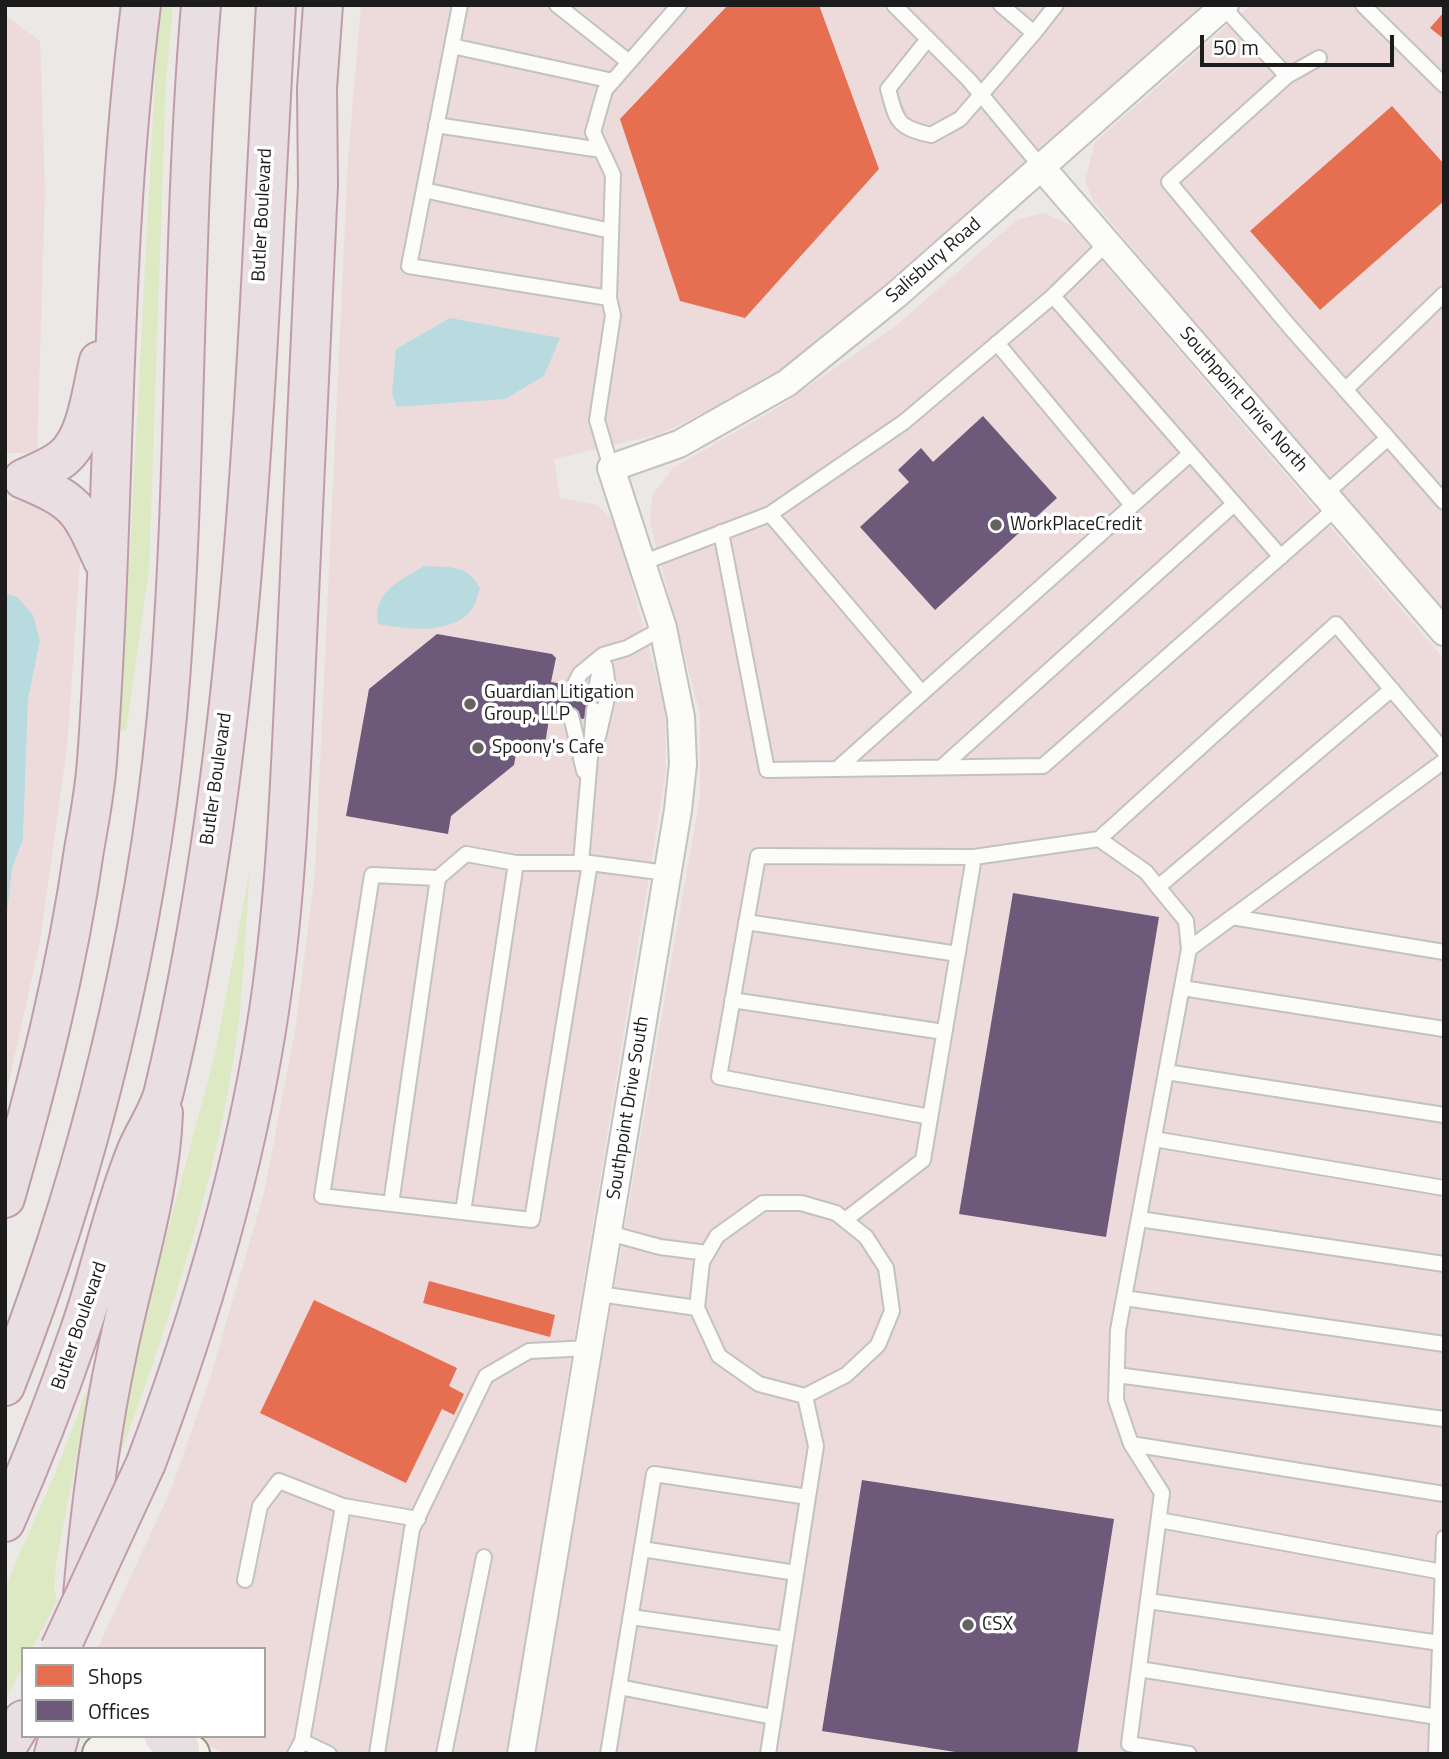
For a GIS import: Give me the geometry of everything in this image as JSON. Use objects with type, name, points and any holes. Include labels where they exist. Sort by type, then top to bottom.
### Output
[{"type":"highway","points":[[116,5],[130,91]]},
{"type":"highway","points":[[5,1198],[42,1070],[72,936],[97,763],[117,292],[130,91],[141,5]]},
{"type":"highway","points":[[5,1385],[56,1245],[94,1115],[124,986],[150,836],[166,717],[173,612],[186,230],[201,5]]},
{"type":"highway","name":"Butler Boulevard","points":[[5,1522],[79,1335],[135,1154],[163,1097],[195,943],[224,736],[251,478],[254,370],[276,5]]},
{"type":"highway","points":[[61,1647],[146,1463],[198,1319],[242,1155],[266,1031],[281,919],[290,807],[318,186],[317,88],[323,5]]},
{"type":"highway","points":[[254,370],[317,88]]},
{"type":"highway","points":[[14,478],[62,458],[75,444],[83,426],[117,292]]},
{"type":"highway","points":[[14,478],[53,491],[74,504],[83,516],[106,567]]},
{"type":"highway","points":[[78,1647],[90,1509],[116,1355],[161,1159],[163,1097]]},
{"type":"highway","points":[[5,1750],[21,1723]]},
{"type":"main road","points":[[102,1754],[128,1744],[178,1746]]},
{"type":"street","name":"Salisbury Road","points":[[611,468],[679,444],[787,383],[1042,168],[1224,6]]},
{"type":"street","name":"Southpoint Drive North","points":[[1042,168],[1444,632]]},
{"type":"street","name":"Southpoint Drive South","points":[[521,1754],[678,810],[682,752],[681,717],[663,628],[611,468]]},
{"type":"lane","points":[[460,5],[409,266],[609,298]]},
{"type":"lane","points":[[557,5],[629,62]]},
{"type":"lane","points":[[894,5],[980,93],[1042,168]]},
{"type":"lane","points":[[1001,5],[1034,33]]},
{"type":"lane","points":[[928,39],[888,89],[897,121],[908,130],[932,135],[960,119],[1056,5]]},
{"type":"lane","points":[[1224,6],[1287,76]]},
{"type":"lane","points":[[611,468],[597,419],[613,315],[609,298],[613,175],[593,132],[605,90],[672,7]]},
{"type":"lane","points":[[1371,8],[1444,85]]},
{"type":"lane","points":[[452,46],[613,81]]},
{"type":"lane","points":[[1319,58],[1287,76],[1169,182],[1345,390],[1441,495]]},
{"type":"lane","points":[[436,125],[601,150]]},
{"type":"lane","points":[[424,190],[611,231]]},
{"type":"lane","points":[[642,563],[770,513],[904,422],[1053,296],[1107,243]]},
{"type":"lane","points":[[1345,390],[1444,294]]},
{"type":"lane","points":[[1053,296],[1281,557]]},
{"type":"lane","points":[[998,343],[1132,505]]},
{"type":"lane","points":[[721,532],[767,770],[1043,766],[1281,557],[1388,438]]},
{"type":"lane","points":[[837,769],[1190,454]]},
{"type":"lane","points":[[942,767],[1234,504]]},
{"type":"lane","points":[[770,513],[922,693]]},
{"type":"lane","points":[[930,1117],[719,1077],[758,856],[974,857],[1099,839],[1336,624],[1444,751]]},
{"type":"lane","points":[[587,782],[590,700],[580,674],[603,655],[627,648],[663,628]]},
{"type":"lane","points":[[603,655],[590,700],[585,863],[532,1220],[322,1196],[372,875],[438,878],[466,855],[516,863],[585,863],[667,873]]},
{"type":"lane","points":[[1158,887],[1392,689]]},
{"type":"lane","points":[[1189,949],[1444,761]]},
{"type":"lane","points":[[1099,839],[1146,872],[1186,921],[1189,949],[1118,1329],[1116,1400],[1132,1444],[1162,1493],[1128,1749],[1189,1754]]},
{"type":"lane","points":[[845,1220],[923,1160],[974,857]]},
{"type":"lane","points":[[463,1212],[516,863]]},
{"type":"lane","points":[[391,1204],[438,878]]},
{"type":"lane","points":[[1232,917],[1444,952]]},
{"type":"lane","points":[[746,922],[958,954]]},
{"type":"lane","points":[[1182,988],[1444,1029]]},
{"type":"lane","points":[[732,1000],[944,1032]]},
{"type":"lane","points":[[1166,1072],[1444,1115]]},
{"type":"lane","points":[[1154,1139],[1444,1188]]},
{"type":"lane","points":[[763,1203],[801,1203],[836,1213],[845,1220],[866,1237],[886,1268],[892,1311],[878,1345],[846,1375],[805,1396],[759,1384],[719,1356],[697,1308],[702,1262],[717,1236],[763,1203]]},
{"type":"lane","points":[[1139,1219],[1444,1264]]},
{"type":"lane","points":[[609,1233],[660,1247],[707,1253]]},
{"type":"lane","points":[[599,1294],[697,1308]]},
{"type":"lane","points":[[1124,1298],[1444,1344]]},
{"type":"lane","points":[[377,1754],[412,1529],[486,1376],[529,1351],[590,1348]]},
{"type":"lane","points":[[1117,1375],[1444,1419]]},
{"type":"lane","points":[[768,1754],[816,1446],[805,1396]]},
{"type":"lane","points":[[1132,1444],[1444,1494]]},
{"type":"lane","points":[[608,1754],[654,1474],[808,1497]]},
{"type":"lane","points":[[245,1580],[260,1506],[279,1481],[343,1506],[418,1519]]},
{"type":"lane","points":[[329,1754],[298,1747],[343,1506]]},
{"type":"lane","points":[[1158,1520],[1443,1572]]},
{"type":"lane","points":[[1436,1754],[1444,1538]]},
{"type":"lane","points":[[642,1549],[796,1573]]},
{"type":"lane","points":[[444,1754],[484,1557]]},
{"type":"lane","points":[[1148,1601],[1440,1643]]},
{"type":"lane","points":[[631,1617],[786,1640]]},
{"type":"lane","points":[[1139,1670],[1437,1717]]},
{"type":"lane","points":[[619,1687],[774,1717]]},
{"type":"shaded area","points":[[361,5],[1207,5],[887,292],[772,379],[660,434],[554,459],[560,498],[597,505],[616,523],[665,710],[666,771],[507,1754],[225,1754],[195,1738],[266,1738],[266,1647],[98,1647],[171,1490],[210,1378],[264,1193],[295,1031],[315,873],[348,160]]},
{"type":"shaded area","points":[[1251,5],[1444,5],[1444,621],[1094,202],[1085,181],[1095,142]]},
{"type":"shaded area","points":[[5,15],[40,41],[45,191],[37,453],[5,453]]},
{"type":"shaded area","points":[[1045,213],[1072,226],[1444,659],[1444,1754],[533,1754],[700,796],[700,714],[650,523],[652,496],[673,468],[779,407],[898,324],[1017,220]]},
{"type":"shaded area","points":[[5,500],[53,502],[81,546],[67,748],[40,941],[5,1100],[5,934],[12,869],[23,839],[28,699],[40,641],[17,597],[5,593]]},
{"type":"green space","points":[[159,5],[173,5],[166,79],[149,569],[126,731],[117,730],[130,553]]},
{"type":"green space","points":[[250,869],[238,1027],[213,1162],[165,1328],[107,1491],[140,1334],[215,1055]]},
{"type":"green space","points":[[92,1377],[56,1563],[54,1588],[57,1601],[33,1647],[21,1647],[21,1670],[5,1699],[5,1587],[55,1474]]},
{"type":"water","points":[[450,318],[560,338],[544,376],[505,399],[397,407],[392,394],[396,349]]},
{"type":"water","points":[[424,566],[457,568],[469,574],[480,588],[472,609],[463,618],[441,627],[415,629],[378,624],[379,603],[384,595],[398,582]]},
{"type":"water","points":[[5,593],[17,597],[33,615],[40,641],[28,699],[23,839],[12,869],[5,934]]},
{"type":"building: Shops","points":[[728,5],[819,5],[879,169],[745,318],[680,301],[620,119]]},
{"type":"building: Shops","points":[[1444,12],[1444,39],[1430,28]]},
{"type":"building: Shops","points":[[1392,106],[1444,164],[1444,201],[1320,310],[1250,231]]},
{"type":"building: Shops","points":[[429,1281],[555,1315],[550,1337],[423,1303]]},
{"type":"building: Shops","points":[[314,1300],[457,1368],[449,1386],[464,1394],[454,1415],[442,1409],[406,1483],[260,1413]]},
{"type":"building: Offices","points":[[983,416],[1057,498],[935,610],[860,527],[909,482],[898,470],[921,448],[933,462]]},
{"type":"building: Offices","points":[[437,634],[552,654],[556,658],[551,682],[622,694],[610,704],[603,703],[583,719],[550,713],[545,744],[537,751],[517,748],[514,765],[451,816],[448,834],[346,816],[369,689]]},
{"type":"building: Offices","points":[[1013,893],[1159,917],[1106,1237],[959,1214]]},
{"type":"building: Offices","name":"CSX","points":[[862,1480],[1114,1519],[1077,1754],[968,1754],[822,1731]]},
{"type":"place","name":"WorkPlaceCredit","points":[[996,525]]},
{"type":"place","name":"Guardian Litigation Group, LLP","points":[[470,704]]},
{"type":"place","name":"Spoony's Cafe","points":[[478,748]]},
{"type":"place","name":"CSX","points":[[968,1625]]}]
